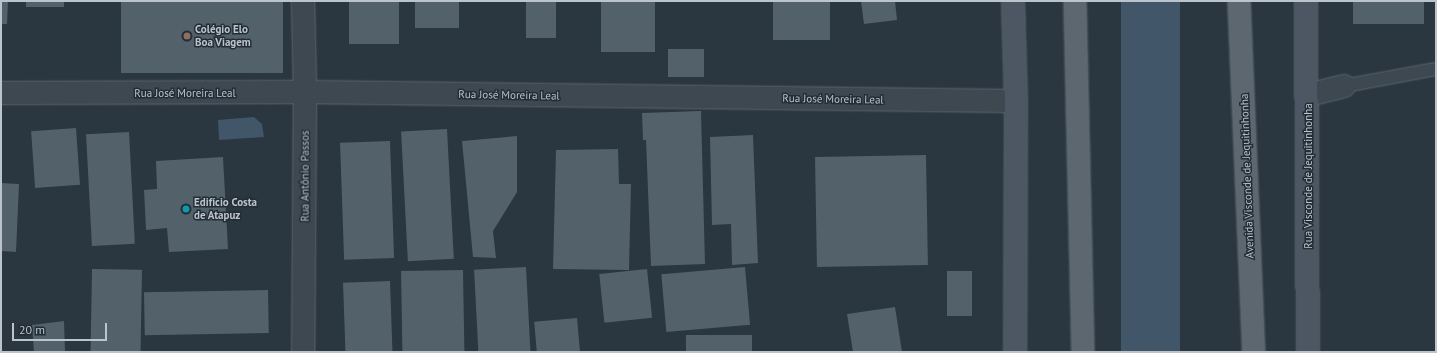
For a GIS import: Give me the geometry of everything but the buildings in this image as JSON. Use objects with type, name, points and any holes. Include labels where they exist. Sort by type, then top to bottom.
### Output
[{"type":"main road","points":[[1075,1],[1083,352]]},
{"type":"main road","name":"Avenida Visconde de Jequitinhonha","points":[[1239,1],[1254,352]]},
{"type":"street","name":"Rua Antônio Passos","points":[[303,1],[305,92],[303,352]]},
{"type":"street","points":[[1013,1],[1016,101],[1015,352]]},
{"type":"street","name":"Rua Visconde de Jequitinhonha","points":[[1306,1],[1308,95],[1308,352]]},
{"type":"street","points":[[1308,95],[1344,86]]},
{"type":"street","name":"Rua José Moreira Leal","points":[[1,93],[305,92],[1016,101]]},
{"type":"lane","points":[[1344,86],[1436,69]]},
{"type":"water","points":[[1121,1],[1180,1],[1180,352],[1121,352]]},
{"type":"water","points":[[254,117],[262,124],[264,137],[219,140],[218,120]]},
{"type":"place","name":"Colégio Elo Boa Viagem","points":[[187,36]]},
{"type":"place","name":"Edifício Costa de Atapuz","points":[[186,209]]}]
